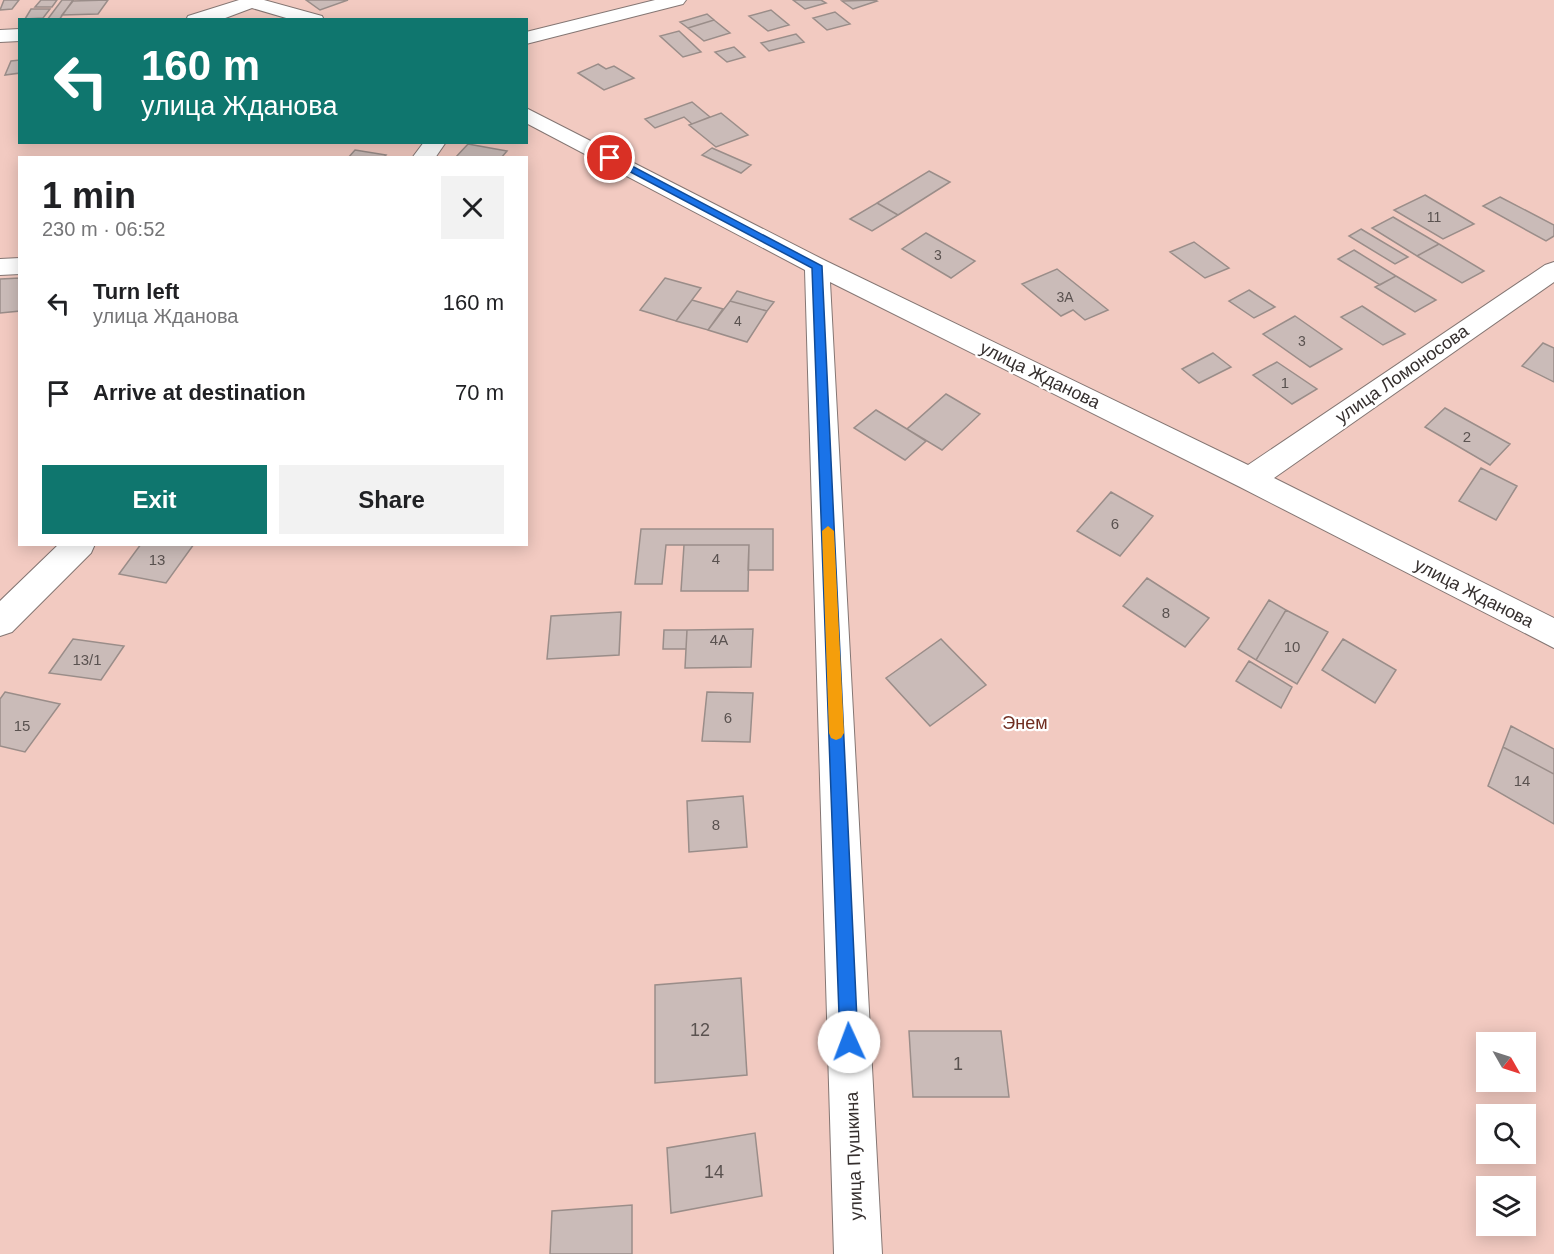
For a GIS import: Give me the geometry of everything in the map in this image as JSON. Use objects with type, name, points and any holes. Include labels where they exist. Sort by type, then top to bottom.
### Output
[{"type":"street","points":[[528,37],[677,0]]},
{"type":"street","points":[[205,18],[252,1],[308,18]]},
{"type":"street","points":[[0,36],[18,35]]},
{"type":"street","name":"улица Жданова","points":[[528,115],[817,266],[1250,478],[1554,634]]},
{"type":"street","points":[[425,156],[434,144]]},
{"type":"street","points":[[0,267],[18,266]]},
{"type":"street","name":"улица Пушкина","points":[[817,266],[858,1254]]},
{"type":"street","name":"улица Ломоносова","points":[[1250,478],[1554,270]]},
{"type":"street","points":[[0,622],[78,546]]},
{"type":"green space","name":"Энем","points":[[0,0],[1554,0],[1554,1254],[0,1254]]},
{"type":"building","points":[[4,0],[19,0],[12,9],[0,10]]},
{"type":"building","points":[[41,0],[57,0],[52,7],[35,7]]},
{"type":"building","points":[[62,0],[73,0],[60,18],[48,18]]},
{"type":"building","points":[[108,0],[98,14],[62,15],[73,1]]},
{"type":"building","points":[[306,0],[348,0],[320,10]]},
{"type":"building","points":[[793,0],[821,0],[826,3],[805,9]]},
{"type":"building","points":[[842,1],[877,1],[853,9]]},
{"type":"building","points":[[31,9],[50,9],[43,18],[26,18]]},
{"type":"building","points":[[771,10],[789,25],[768,31],[749,16]]},
{"type":"building","points":[[835,12],[850,24],[827,30],[813,18]]},
{"type":"building","points":[[707,14],[714,20],[688,28],[680,22]]},
{"type":"building","points":[[714,20],[730,33],[704,41],[688,28]]},
{"type":"building","points":[[679,31],[701,52],[683,57],[660,36]]},
{"type":"building","points":[[796,34],[804,42],[769,51],[761,43]]},
{"type":"building","points":[[734,47],[745,57],[727,62],[715,52]]},
{"type":"building","points":[[18,60],[18,73],[5,75],[11,61]]},
{"type":"building","points":[[598,64],[606,69],[614,66],[634,78],[604,90],[578,73]]},
{"type":"building","points":[[692,102],[710,117],[692,124],[684,117],[655,128],[645,119]]},
{"type":"building","points":[[721,113],[748,135],[716,147],[689,125]]},
{"type":"building","points":[[468,144],[507,151],[503,156],[457,156]]},
{"type":"building","points":[[712,148],[751,165],[741,173],[702,155]]},
{"type":"building","points":[[355,150],[386,155],[385,156],[350,156]]},
{"type":"building","points":[[929,171],[950,182],[898,215],[877,203]]},
{"type":"building","points":[[1425,195],[1474,224],[1443,239],[1394,210]]},
{"type":"building","points":[[1500,197],[1554,225],[1554,236],[1546,241],[1483,206]]},
{"type":"building","points":[[877,203],[898,215],[872,231],[850,219]]},
{"type":"building","points":[[1393,217],[1439,244],[1417,256],[1372,228]]},
{"type":"building","points":[[1361,229],[1408,257],[1395,264],[1349,236]]},
{"type":"building","points":[[926,233],[975,261],[951,278],[902,249]]},
{"type":"building","points":[[1194,242],[1229,268],[1205,278],[1170,252]]},
{"type":"building","points":[[1439,244],[1484,271],[1462,283],[1417,256]]},
{"type":"building","points":[[1354,250],[1396,276],[1380,285],[1338,259]]},
{"type":"building","points":[[1057,269],[1108,310],[1085,320],[1073,310],[1061,316],[1022,284]]},
{"type":"building","points":[[1396,276],[1436,300],[1415,312],[1375,287]]},
{"type":"building","points":[[18,278],[18,311],[0,313],[0,279]]},
{"type":"building","points":[[665,278],[701,288],[676,321],[640,310]]},
{"type":"building","points":[[1249,290],[1275,307],[1254,318],[1229,301]]},
{"type":"building","points":[[737,291],[774,302],[767,311],[730,301]]},
{"type":"building","points":[[692,300],[723,309],[708,330],[676,321]]},
{"type":"building","points":[[730,301],[767,311],[747,342],[708,330]]},
{"type":"building","points":[[1362,306],[1405,334],[1383,345],[1341,317]]},
{"type":"building","points":[[1295,316],[1342,349],[1310,367],[1263,334]]},
{"type":"building","points":[[1543,343],[1554,348],[1554,382],[1522,366]]},
{"type":"building","points":[[1213,353],[1231,367],[1199,383],[1182,369]]},
{"type":"building","points":[[1277,362],[1317,389],[1292,404],[1253,375]]},
{"type":"building","points":[[946,394],[980,414],[942,450],[907,429]]},
{"type":"building","points":[[1445,408],[1510,444],[1490,465],[1425,427]]},
{"type":"building","points":[[876,410],[926,441],[905,460],[854,428]]},
{"type":"building","points":[[1481,468],[1517,486],[1496,520],[1459,501]]},
{"type":"building","points":[[1111,492],[1153,516],[1120,556],[1077,531]]},
{"type":"building","points":[[641,529],[773,529],[773,570],[748,570],[749,545],[666,545],[662,584],[635,584]]},
{"type":"building","points":[[684,545],[749,545],[748,591],[681,591]]},
{"type":"building","points":[[140,546],[193,546],[166,583],[119,574]]},
{"type":"building","points":[[1147,578],[1209,618],[1185,647],[1123,606]]},
{"type":"building","points":[[1269,600],[1286,610],[1256,660],[1238,649]]},
{"type":"building","points":[[1286,610],[1328,632],[1297,684],[1256,660]]},
{"type":"building","points":[[621,612],[619,655],[547,659],[551,616]]},
{"type":"building","points":[[753,629],[751,667],[685,668],[687,630]]},
{"type":"building","points":[[664,630],[687,630],[686,649],[663,649]]},
{"type":"building","points":[[73,639],[124,646],[101,680],[49,673]]},
{"type":"building","points":[[941,639],[986,685],[930,726],[886,678]]},
{"type":"building","points":[[1343,639],[1396,670],[1375,703],[1322,670]]},
{"type":"building","points":[[1249,661],[1292,687],[1281,708],[1236,681]]},
{"type":"building","points":[[5,692],[60,704],[25,752],[0,746],[0,699]]},
{"type":"building","points":[[707,692],[753,693],[750,742],[702,741]]},
{"type":"building","points":[[1511,726],[1554,749],[1554,774],[1503,747]]},
{"type":"building","points":[[1503,747],[1554,774],[1554,824],[1488,786]]},
{"type":"building","points":[[743,796],[747,847],[689,852],[687,801]]},
{"type":"building","points":[[741,978],[747,1075],[655,1083],[655,985]]},
{"type":"building","points":[[909,1031],[1001,1031],[1009,1097],[913,1097]]},
{"type":"building","points":[[755,1133],[762,1196],[671,1213],[667,1148]]},
{"type":"building","points":[[632,1205],[632,1254],[550,1254],[552,1211]]},
{"type":"slow traffic","points":[[828,531],[836,733]]},
{"type":"route","points":[[610,158],[817,266],[849,1042]]}]
